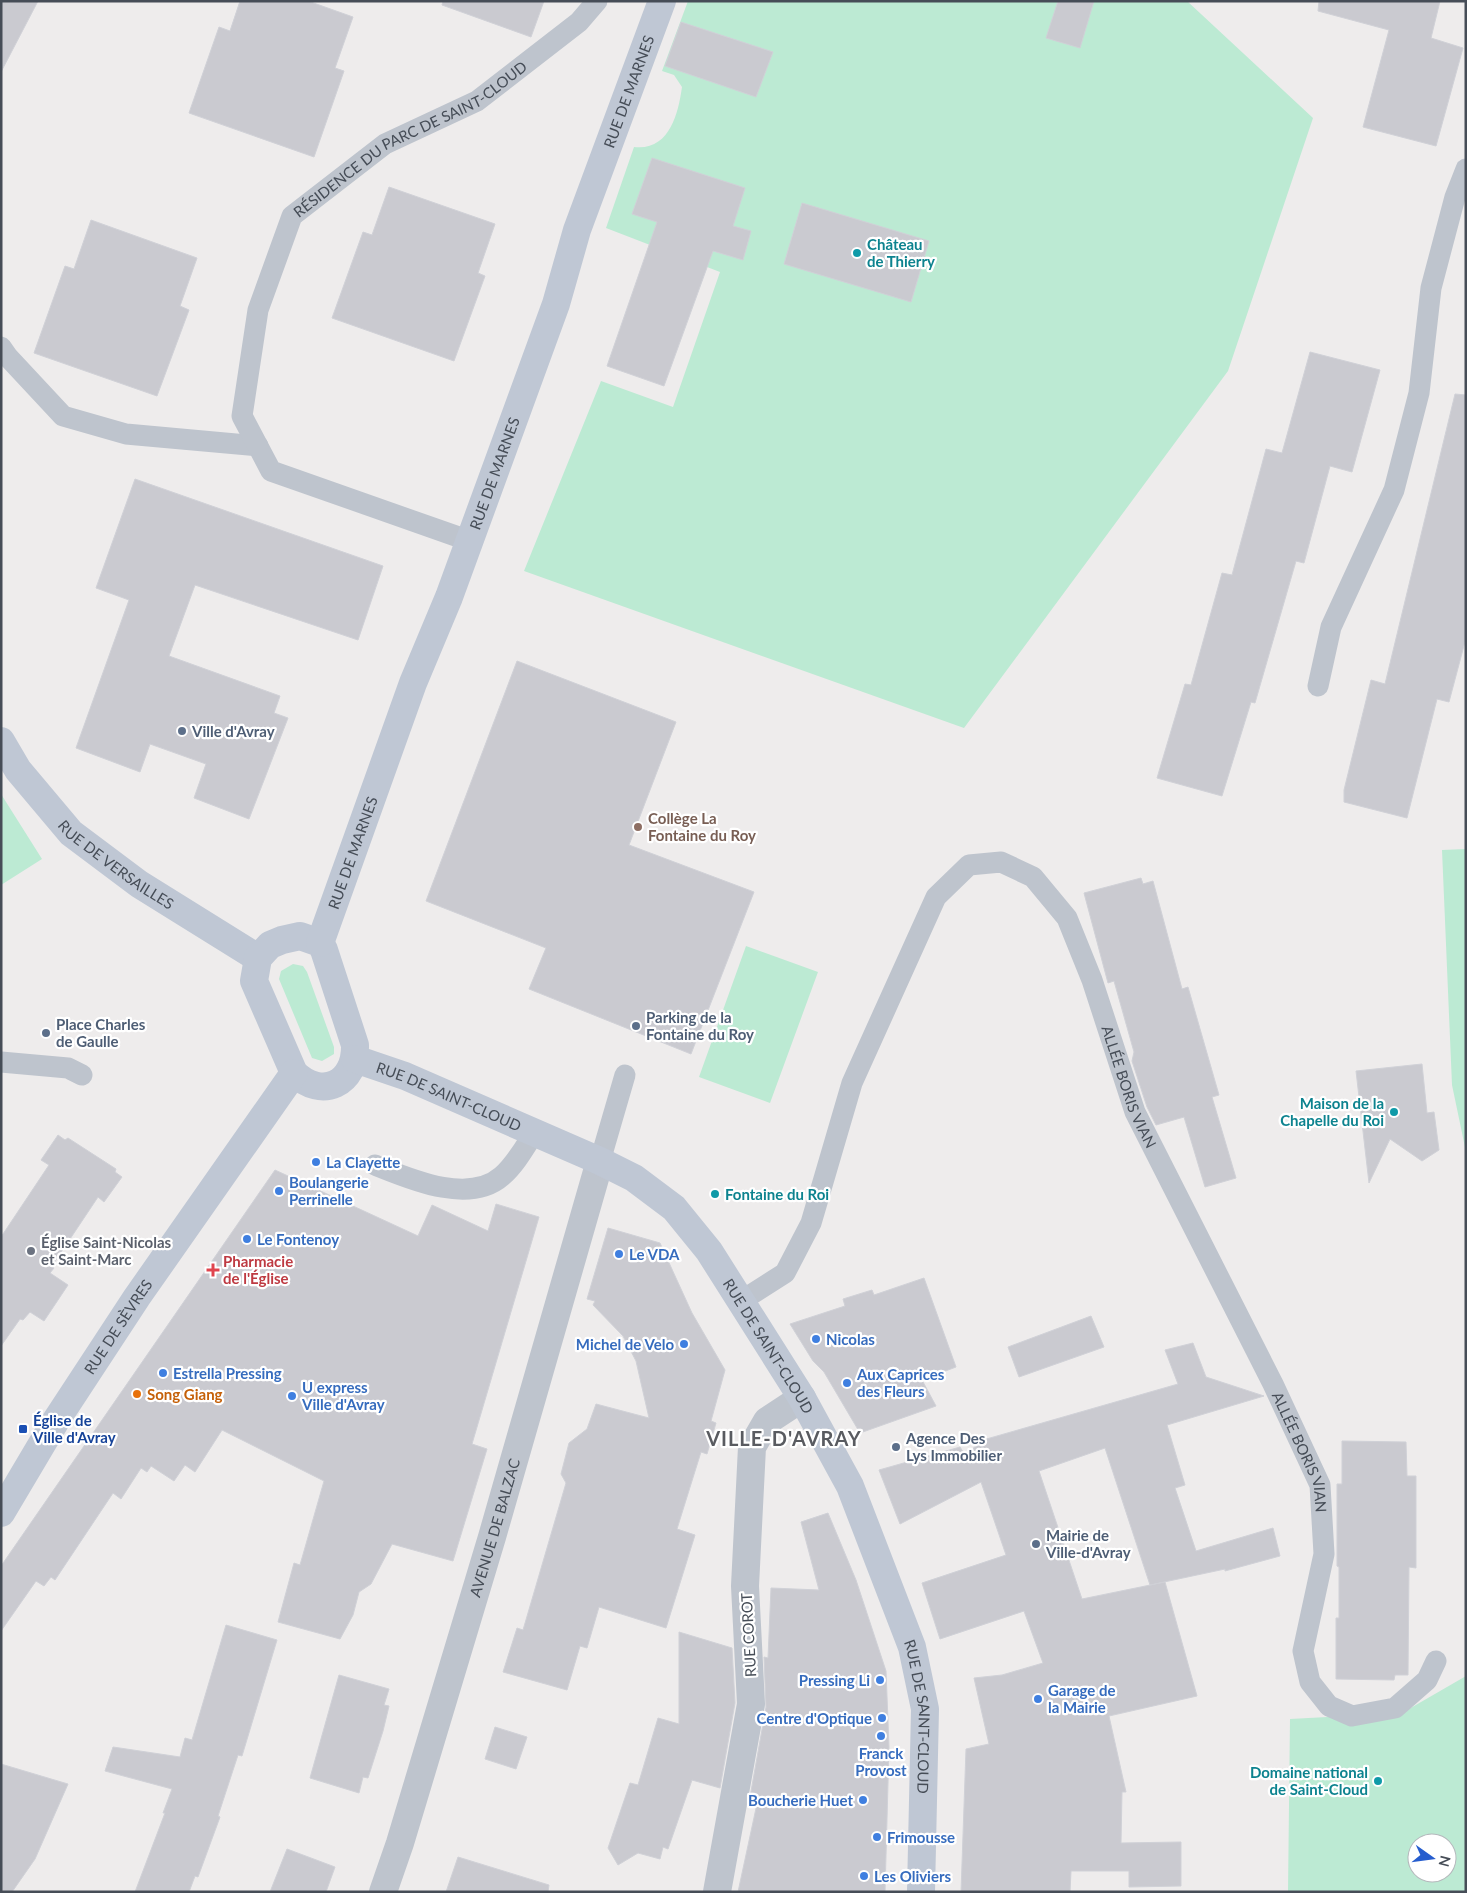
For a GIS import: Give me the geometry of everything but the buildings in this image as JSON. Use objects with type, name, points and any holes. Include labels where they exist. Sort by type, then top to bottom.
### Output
[{"type":"main road","name":"RUE DE MARNES","points":[[320,943],[413,683],[470,541],[556,304],[577,230],[662,1]]},
{"type":"main road","name":"RUE DE VERSAILLES","points":[[1,741],[18,770],[71,833],[139,884],[258,958]]},
{"type":"main road","points":[[300,936],[320,943],[324,950],[355,1045],[355,1059],[350,1071],[336,1084],[317,1087],[304,1083],[294,1073],[254,980],[258,958],[270,945],[300,936]]},
{"type":"main road","name":"RUE DE SAINT-CLOUD","points":[[355,1059],[405,1076],[600,1161],[634,1178],[674,1208],[709,1251],[802,1398],[850,1486],[912,1647],[925,1709],[921,1892]]},
{"type":"main road","name":"RUE DE SÈVRES","points":[[1,1513],[55,1422],[137,1296],[294,1073]]},
{"type":"street","name":"AVENUE DE BALZAC","points":[[382,1892],[400,1842],[492,1537],[600,1161]]},
{"type":"street","name":"RUE COROT","points":[[717,1892],[752,1704],[745,1586],[752,1447],[767,1421],[802,1398]]},
{"type":"lane","name":"RÉSIDENCE DU PARC DE SAINT-CLOUD","points":[[470,541],[272,470],[242,416],[258,310],[292,216],[384,144],[477,101],[579,22],[597,1]]},
{"type":"lane","points":[[1318,686],[1331,627],[1394,490],[1419,393],[1431,288],[1455,197],[1466,169]]},
{"type":"lane","points":[[1,348],[63,416],[126,434],[258,446]]},
{"type":"lane","name":"ALLÉE BORIS VIAN","points":[[741,1301],[785,1273],[811,1223],[852,1083],[936,897],[969,866],[1001,862],[1033,877],[1068,918],[1092,980],[1135,1112],[1273,1384],[1320,1485],[1324,1554],[1303,1651],[1310,1682],[1329,1706],[1352,1716],[1395,1708],[1427,1680],[1436,1660]]},
{"type":"lane","points":[[1,1062],[68,1068],[82,1075]]},
{"type":"lane","points":[[600,1161],[625,1075]]},
{"type":"lane","points":[[375,1165],[407,1178],[438,1187],[480,1189],[502,1177],[534,1133]]},
{"type":"green space","points":[[688,1],[1187,1],[1313,118],[1228,371],[964,728],[524,571],[601,381],[673,407],[720,272],[606,228],[634,147],[646,147],[664,137],[670,129],[678,109],[682,87],[674,75],[662,71]]},
{"type":"green space","points":[[1,794],[42,859],[1,885]]},
{"type":"green space","points":[[1466,849],[1466,1152],[1452,1085],[1442,850]]},
{"type":"green space","points":[[746,946],[818,972],[770,1103],[699,1077]]},
{"type":"green space","points":[[293,964],[303,966],[307,972],[334,1047],[334,1054],[322,1061],[312,1058],[279,979],[281,971]]},
{"type":"green space","name":"Domaine national de Saint-Cloud","points":[[1466,1676],[1466,1892],[1288,1892],[1290,1719],[1402,1713]]},
{"type":"place","name":"Château de Thierry","points":[[857,253]]},
{"type":"place","name":"Ville d'Avray","points":[[182,731]]},
{"type":"place","name":"Collège La Fontaine du Roy","points":[[638,827]]},
{"type":"place","name":"Parking de la Fontaine du Roy","points":[[636,1026]]},
{"type":"place","name":"Place Charles de Gaulle","points":[[46,1033]]},
{"type":"place","name":"Maison de la Chapelle du Roi","points":[[1394,1112]]},
{"type":"place","name":"La Clayette","points":[[316,1162]]},
{"type":"place","name":"Boulangerie Perrinelle","points":[[279,1191]]},
{"type":"place","name":"Fontaine du Roi","points":[[715,1194]]},
{"type":"place","name":"Le Fontenoy","points":[[247,1239]]},
{"type":"place","name":"Église Saint-Nicolas et Saint-Marc","points":[[31,1251]]},
{"type":"place","name":"Le VDA","points":[[619,1254]]},
{"type":"place","name":"Pharmacie de l'Église","points":[[213,1270]]},
{"type":"place","name":"Nicolas","points":[[816,1339]]},
{"type":"place","name":"Michel de Velo","points":[[684,1344]]},
{"type":"place","name":"Estrella Pressing","points":[[163,1373]]},
{"type":"place","name":"Aux Caprices des Fleurs","points":[[847,1383]]},
{"type":"place","name":"Song Giang","points":[[137,1394]]},
{"type":"place","name":"U express Ville d'Avray","points":[[292,1396]]},
{"type":"place","name":"Église de Ville d'Avray","points":[[23,1429]]},
{"type":"place","name":"Agence Des Lys Immobilier","points":[[896,1447]]},
{"type":"place","name":"Mairie de Ville-d'Avray","points":[[1036,1544]]},
{"type":"place","name":"Pressing Li","points":[[880,1680]]},
{"type":"place","name":"Garage de la Mairie","points":[[1038,1699]]},
{"type":"place","name":"Centre d'Optique","points":[[882,1718]]},
{"type":"place","name":"Franck Provost","points":[[881,1736]]},
{"type":"place","name":"Domaine national de Saint-Cloud","points":[[1378,1781]]},
{"type":"place","name":"Boucherie Huet","points":[[863,1800]]},
{"type":"place","name":"Frimousse","points":[[877,1837]]},
{"type":"place","name":"Les Oliviers","points":[[864,1876]]},
{"type":"district","name":"VILLE-D'AVRAY","points":[[784,1438]]}]
